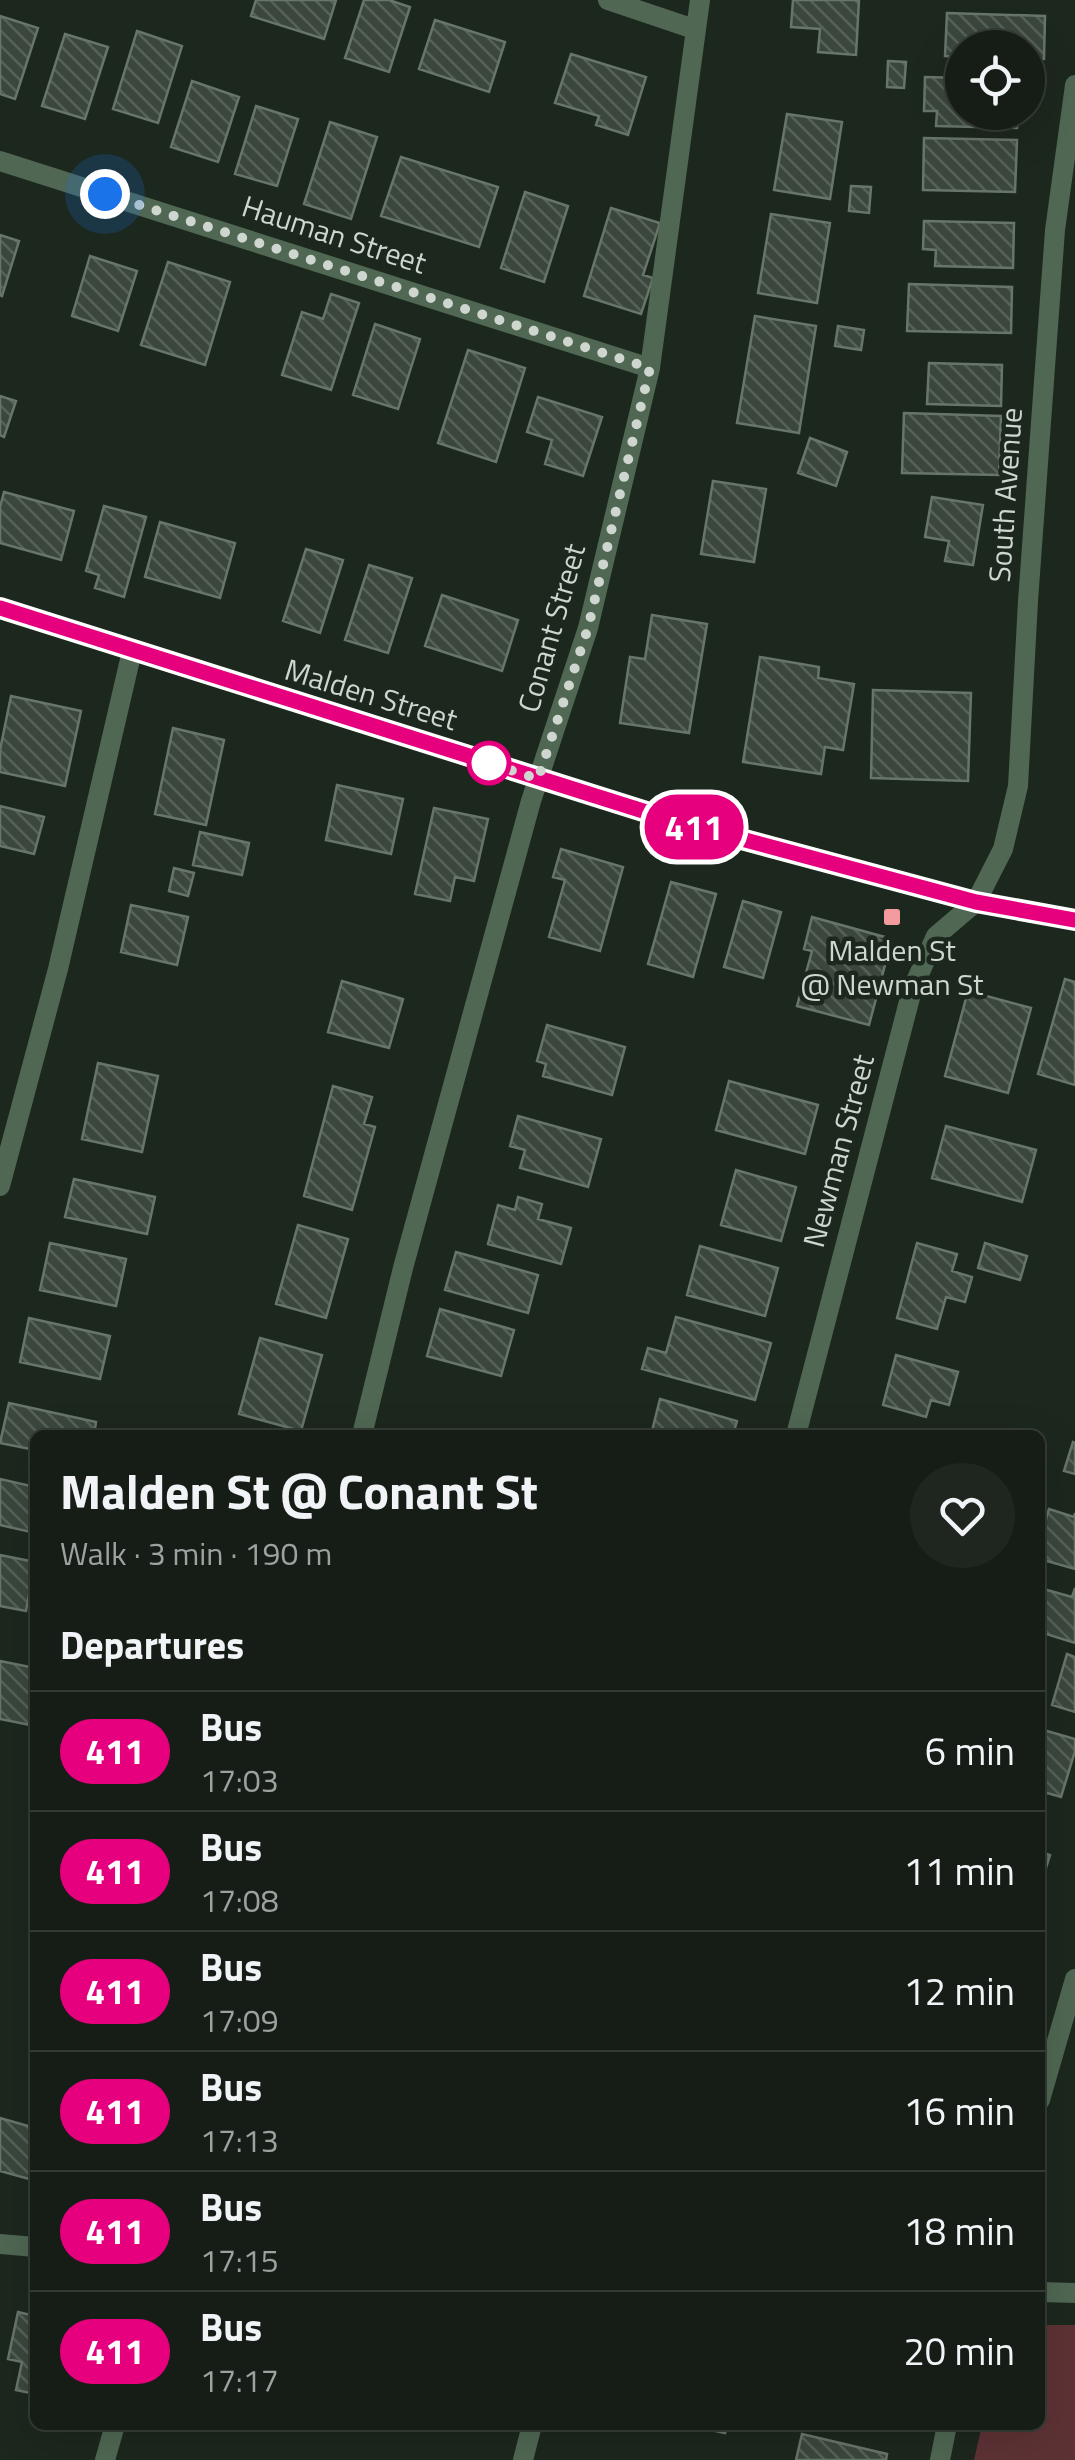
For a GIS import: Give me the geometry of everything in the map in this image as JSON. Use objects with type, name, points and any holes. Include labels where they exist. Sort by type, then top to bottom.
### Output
[{"type":"street","points":[[608,0],[694,29]]},
{"type":"street","name":"Conant Street","points":[[363,1430],[403,1268],[538,779],[588,628],[650,368],[700,0]]},
{"type":"street","name":"South Avenue","points":[[976,902],[1003,850],[1018,786],[1055,230],[1075,85]]},
{"type":"street","name":"Hauman Street","points":[[0,160],[650,368]]},
{"type":"street","name":"Malden Street","points":[[0,608],[678,822],[976,902],[1075,920]]},
{"type":"street","points":[[0,1186],[58,969],[132,651]]},
{"type":"street","name":"Newman Street","points":[[797,1430],[912,990],[936,936],[976,902]]},
{"type":"street","points":[[1045,2083],[1075,1980]]},
{"type":"street","points":[[0,2244],[30,2247]]},
{"type":"street","points":[[1045,2292],[1075,2293]]},
{"type":"street","points":[[105,2460],[114,2430]]},
{"type":"street","points":[[523,2460],[531,2430]]},
{"type":"street","points":[[940,2460],[945,2430]]},
{"type":"shaded area","points":[[1045,2325],[1075,2325],[1075,2460],[974,2460],[981,2430],[1045,2430]]},
{"type":"building","points":[[256,0],[336,0],[324,39],[251,16]]},
{"type":"building","points":[[364,0],[389,0],[410,7],[389,72],[345,58]]},
{"type":"building","points":[[793,0],[859,0],[856,55],[818,52],[820,29],[791,27]]},
{"type":"building","points":[[947,13],[1045,16],[1045,30],[946,30]]},
{"type":"building","points":[[0,16],[38,28],[15,99],[0,94]]},
{"type":"building","points":[[435,20],[505,42],[489,92],[419,69]]},
{"type":"building","points":[[137,31],[182,46],[158,123],[113,109]]},
{"type":"building","points":[[65,34],[108,47],[85,119],[42,106]]},
{"type":"building","points":[[571,54],[646,77],[628,135],[596,125],[599,116],[555,103]]},
{"type":"building","points":[[888,61],[906,62],[904,88],[887,87]]},
{"type":"building","points":[[925,77],[945,78],[945,126],[936,126],[937,111],[924,111]]},
{"type":"building","points":[[192,81],[239,97],[218,162],[171,147]]},
{"type":"building","points":[[256,106],[298,119],[277,186],[235,174]]},
{"type":"building","points":[[787,114],[842,122],[830,199],[774,190]]},
{"type":"building","points":[[330,122],[377,137],[351,219],[304,204]]},
{"type":"building","points":[[924,138],[1017,140],[1015,192],[923,190]]},
{"type":"building","points":[[401,157],[498,187],[479,247],[381,216]]},
{"type":"building","points":[[851,186],[871,187],[869,213],[849,211]]},
{"type":"building","points":[[525,192],[568,206],[544,282],[501,268]]},
{"type":"building","points":[[611,208],[660,223],[643,275],[653,278],[641,314],[584,296]]},
{"type":"building","points":[[771,214],[830,223],[817,303],[758,293]]},
{"type":"building","points":[[924,221],[1014,223],[1013,268],[935,266],[936,250],[923,249]]},
{"type":"building","points":[[0,235],[19,241],[2,296],[0,295]]},
{"type":"building","points":[[90,256],[137,271],[118,331],[72,316]]},
{"type":"building","points":[[168,262],[230,282],[205,365],[141,345]]},
{"type":"building","points":[[909,284],[1012,287],[1011,333],[907,331]]},
{"type":"building","points":[[331,294],[359,303],[331,390],[282,375],[302,312],[323,319]]},
{"type":"building","points":[[755,316],[816,326],[799,433],[737,423]]},
{"type":"building","points":[[375,324],[420,339],[398,409],[353,395]]},
{"type":"building","points":[[838,326],[864,330],[861,350],[835,346]]},
{"type":"building","points":[[468,350],[525,368],[496,462],[438,443]]},
{"type":"building","points":[[929,363],[1002,365],[1001,406],[927,404]]},
{"type":"building","points":[[0,396],[16,401],[4,437],[0,435]]},
{"type":"building","points":[[538,397],[602,417],[583,476],[545,464],[552,440],[527,432]]},
{"type":"building","points":[[904,413],[1001,416],[999,475],[902,473]]},
{"type":"building","points":[[810,438],[847,452],[836,486],[798,473]]},
{"type":"building","points":[[713,481],[766,489],[754,562],[701,554]]},
{"type":"building","points":[[4,492],[74,511],[61,560],[0,543]]},
{"type":"building","points":[[932,497],[983,505],[973,565],[945,561],[949,541],[925,537]]},
{"type":"building","points":[[104,506],[146,517],[124,597],[95,588],[99,575],[86,571]]},
{"type":"building","points":[[160,522],[235,543],[220,598],[145,577]]},
{"type":"building","points":[[306,549],[343,560],[320,633],[283,621]]},
{"type":"building","points":[[369,565],[412,578],[388,653],[345,640]]},
{"type":"building","points":[[442,595],[518,620],[502,671],[425,646]]},
{"type":"building","points":[[652,615],[707,624],[689,733],[620,723],[630,657],[645,659]]},
{"type":"building","points":[[760,657],[819,667],[818,678],[854,684],[843,750],[825,747],[821,774],[743,762]]},
{"type":"building","points":[[873,690],[971,693],[968,781],[871,778]]},
{"type":"building","points":[[11,696],[81,711],[65,786],[0,772],[0,750]]},
{"type":"building","points":[[173,728],[224,740],[206,825],[155,814]]},
{"type":"building","points":[[337,785],[403,799],[391,854],[326,840]]},
{"type":"building","points":[[0,806],[44,817],[34,854],[0,846]]},
{"type":"building","points":[[434,808],[488,819],[474,881],[455,877],[450,901],[415,894]]},
{"type":"building","points":[[200,832],[249,843],[242,875],[193,865]]},
{"type":"building","points":[[561,849],[623,867],[600,951],[549,937],[565,880],[553,877]]},
{"type":"building","points":[[174,868],[194,873],[188,896],[169,891]]},
{"type":"building","points":[[671,882],[716,894],[693,977],[648,964]]},
{"type":"building","points":[[743,901],[781,912],[763,978],[724,967]]},
{"type":"building","points":[[131,905],[188,917],[177,965],[121,952]]},
{"type":"building","points":[[812,917],[892,939],[869,1025],[797,1006],[812,951],[804,949]]},
{"type":"building","points":[[1065,979],[1075,982],[1075,1085],[1038,1074]]},
{"type":"building","points":[[342,981],[403,999],[389,1048],[328,1032]]},
{"type":"building","points":[[968,991],[1031,1008],[1008,1093],[945,1076]]},
{"type":"building","points":[[547,1025],[625,1047],[612,1095],[543,1076],[546,1064],[537,1061]]},
{"type":"building","points":[[98,1063],[158,1076],[142,1152],[82,1139]]},
{"type":"building","points":[[729,1081],[818,1105],[805,1154],[716,1130]]},
{"type":"building","points":[[333,1086],[372,1097],[364,1124],[375,1127],[352,1210],[304,1196]]},
{"type":"building","points":[[518,1116],[601,1139],[588,1187],[520,1168],[525,1150],[510,1146]]},
{"type":"building","points":[[946,1126],[1036,1150],[1022,1202],[932,1178]]},
{"type":"building","points":[[736,1170],[796,1187],[781,1241],[721,1225]]},
{"type":"building","points":[[74,1179],[155,1197],[147,1234],[65,1217]]},
{"type":"building","points":[[518,1197],[542,1204],[538,1219],[571,1228],[561,1264],[488,1244],[498,1205],[515,1210]]},
{"type":"building","points":[[298,1225],[348,1239],[326,1318],[276,1304]]},
{"type":"building","points":[[50,1243],[126,1259],[116,1306],[40,1290]]},
{"type":"building","points":[[917,1243],[957,1254],[952,1271],[972,1277],[965,1302],[946,1297],[937,1329],[897,1318]]},
{"type":"building","points":[[985,1243],[1027,1256],[1020,1280],[978,1268]]},
{"type":"building","points":[[700,1246],[778,1268],[765,1316],[687,1295]]},
{"type":"building","points":[[456,1252],[538,1275],[528,1313],[445,1290]]},
{"type":"building","points":[[440,1309],[514,1330],[501,1376],[427,1356]]},
{"type":"building","points":[[676,1317],[771,1343],[755,1400],[642,1369],[648,1348],[666,1353]]},
{"type":"building","points":[[29,1318],[110,1336],[100,1379],[20,1362]]},
{"type":"building","points":[[260,1338],[322,1355],[301,1430],[239,1414]]},
{"type":"building","points":[[896,1355],[958,1372],[949,1405],[931,1400],[926,1417],[883,1405]]},
{"type":"building","points":[[660,1399],[737,1421],[734,1430],[652,1430]]},
{"type":"building","points":[[9,1403],[96,1422],[95,1430],[30,1430],[30,1449],[0,1443]]},
{"type":"building","points":[[1075,1443],[1075,1474],[1064,1471]]},
{"type":"building","points":[[0,1479],[30,1486],[30,1532],[0,1525]]},
{"type":"building","points":[[1049,1509],[1074,1517],[1075,1513],[1075,1569],[1045,1560]]},
{"type":"building","points":[[0,1555],[30,1561],[26,1611],[0,1606]]},
{"type":"building","points":[[1075,1588],[1075,1643],[1045,1634],[1045,1589],[1072,1597]]},
{"type":"building","points":[[1067,1654],[1075,1657],[1075,1712],[1052,1705]]},
{"type":"building","points":[[0,1661],[30,1667],[30,1725],[0,1719]]},
{"type":"building","points":[[1045,1730],[1075,1739],[1061,1797],[1045,1792]]},
{"type":"building","points":[[0,2118],[30,2127],[29,2179],[0,2171]]},
{"type":"building","points":[[18,2312],[30,2315],[30,2393],[16,2390],[22,2362],[8,2359]]},
{"type":"building","points":[[802,2434],[887,2454],[886,2460],[796,2460]]},
{"type":"bus line","name":"411","points":[[0,608],[678,822],[976,902],[1075,920]]},
{"type":"place","name":"Malden St @ Newman St","points":[[892,917]]},
{"type":"route","points":[[105,194],[650,368],[588,628],[538,779],[486,762],[489,763]]}]
